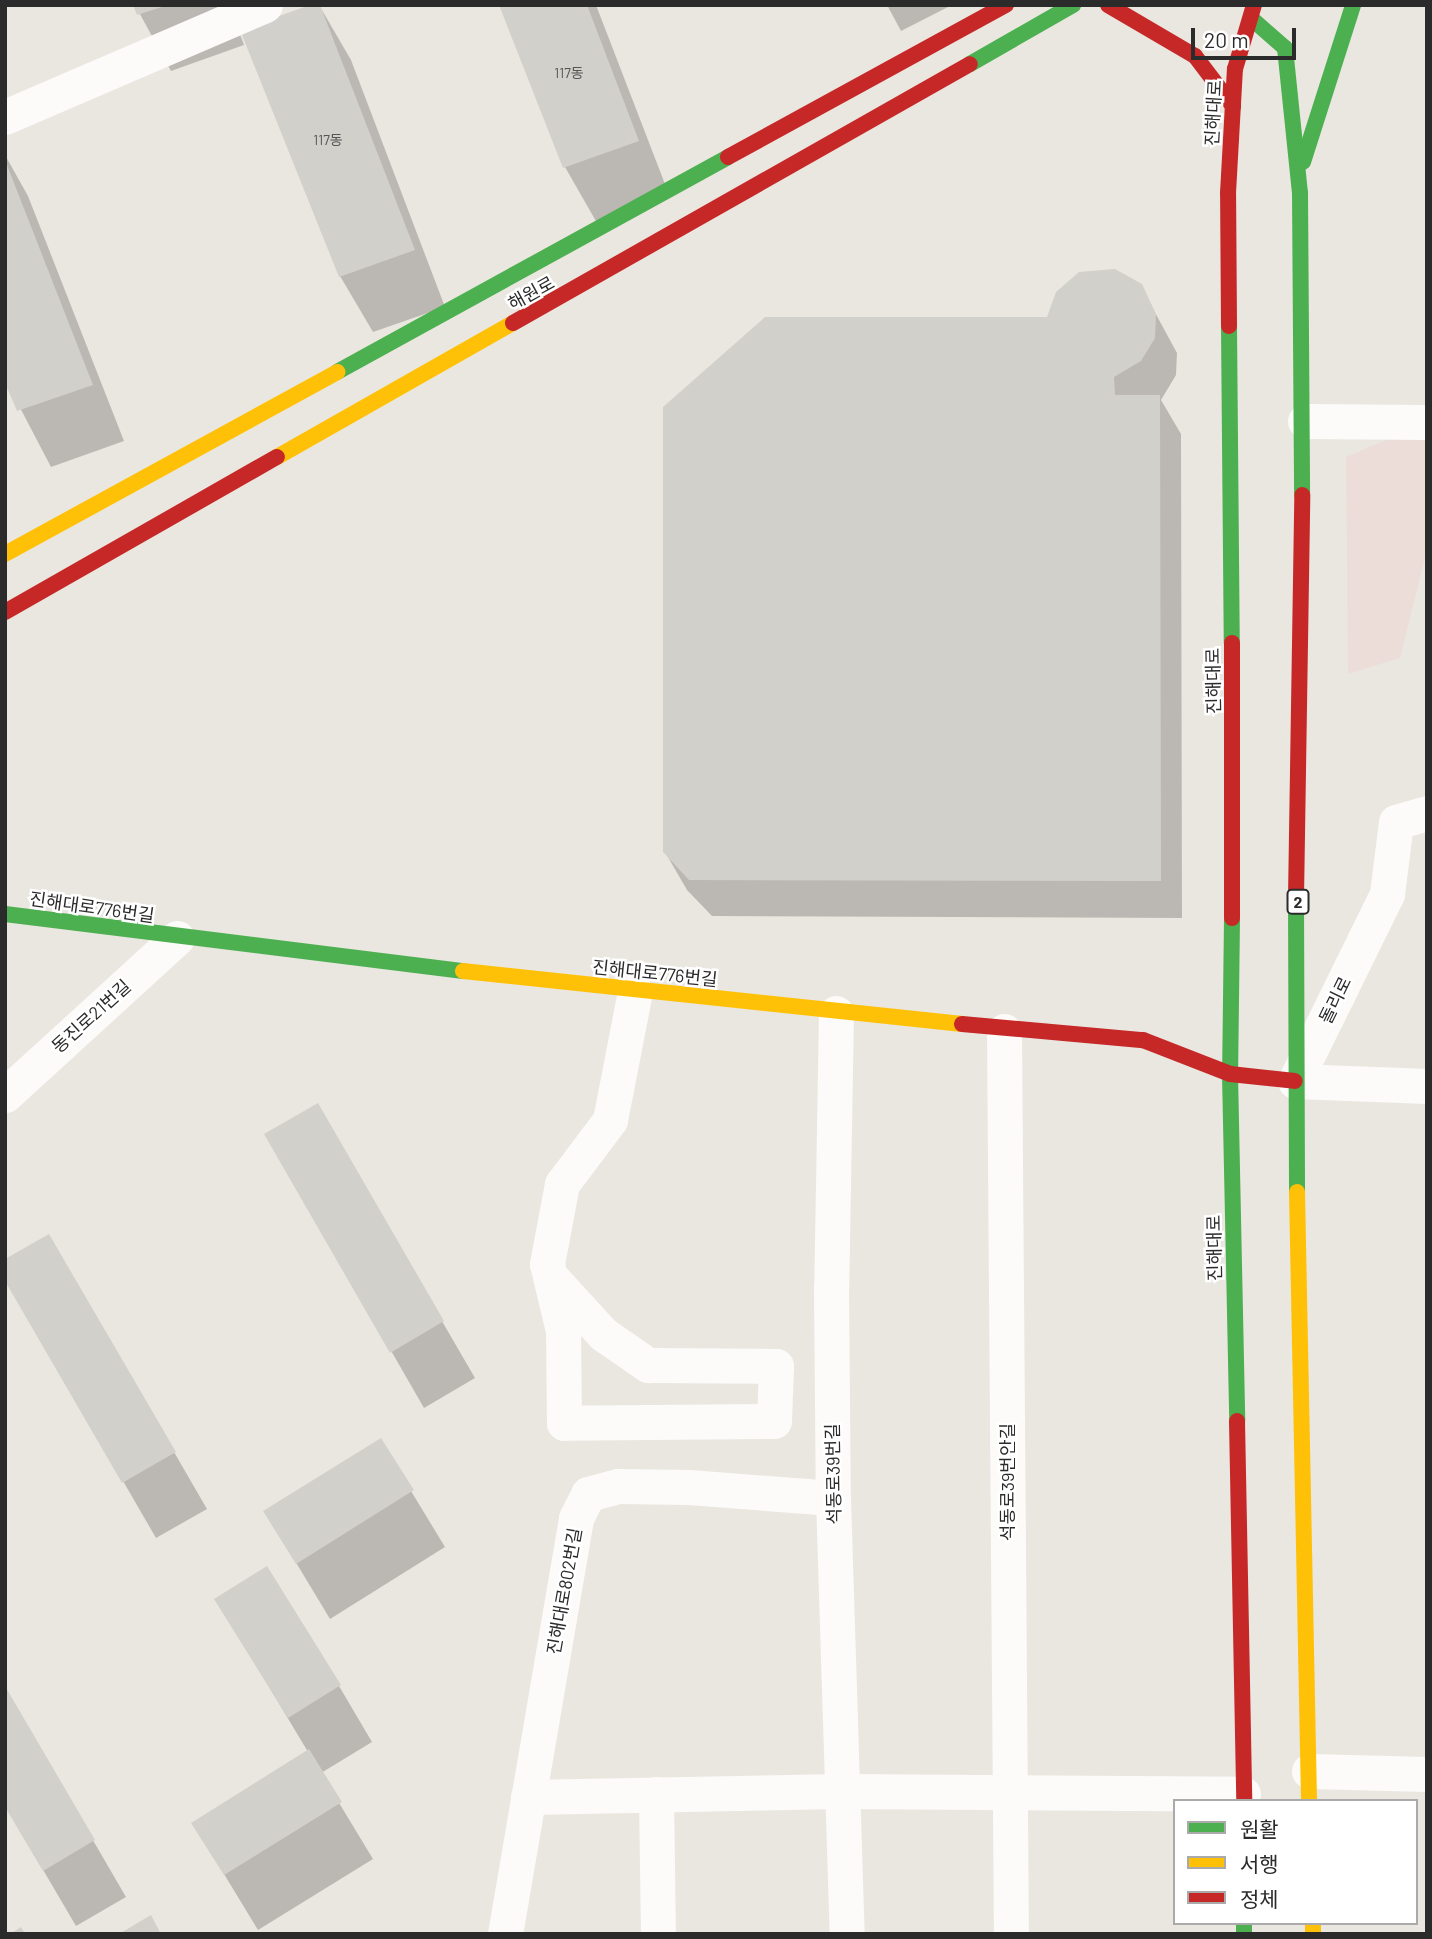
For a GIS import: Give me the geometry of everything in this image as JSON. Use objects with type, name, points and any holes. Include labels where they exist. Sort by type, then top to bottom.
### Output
[{"type":"main road","points":[[5,554],[1006,5]]},
{"type":"main road","name":"해원로","points":[[5,612],[1073,5]]},
{"type":"main road","points":[[1108,5],[1195,56],[1233,106]]},
{"type":"main road","points":[[1298,177],[1353,5]]},
{"type":"main road","name":"진해대로","points":[[1243,1798],[1230,1074],[1234,816],[1228,193],[1235,69],[1253,12]]},
{"type":"main road","name":"진해대로","points":[[1253,12],[1285,48],[1298,177],[1305,421],[1299,582],[1295,1081],[1309,1786]]},
{"type":"main road","name":"진해대로776번길","points":[[5,914],[177,938],[836,1013],[1004,1031],[1143,1040],[1230,1074],[1295,1081]]},
{"type":"street","points":[[5,117],[265,5]]},
{"type":"street","points":[[1305,421],[1427,422]]},
{"type":"street","name":"돌리로","points":[[1295,1081],[1387,894],[1396,822],[1427,813]]},
{"type":"street","name":"동진로21번길","points":[[5,1095],[177,938]]},
{"type":"street","points":[[551,1277],[603,1334],[648,1365],[776,1366],[774,1421],[564,1423],[563,1331],[547,1264],[562,1184],[610,1119],[635,990]]},
{"type":"street","name":"석동로39번길","points":[[836,1013],[831,1288],[833,1498],[847,1934]]},
{"type":"street","name":"석동로39번안길","points":[[1004,1031],[1011,1934]]},
{"type":"street","points":[[1295,1081],[1427,1086]]},
{"type":"street","name":"진해대로802번길","points":[[505,1934],[576,1518],[588,1494],[618,1486],[677,1486],[833,1498]]},
{"type":"street","points":[[1309,1786],[1427,1774]]},
{"type":"street","points":[[528,1797],[842,1791],[1243,1798]]},
{"type":"street","points":[[656,1794],[658,1934]]},
{"type":"shaded area","points":[[1407,431],[1427,432],[1427,549],[1400,658],[1348,674],[1346,457]]},
{"type":"building","points":[[133,5],[165,5],[165,6],[137,15]]},
{"type":"building","points":[[310,5],[320,5],[415,250],[339,277],[240,30]]},
{"type":"building","points":[[499,5],[587,5],[639,141],[563,168]]},
{"type":"building","points":[[5,160],[93,385],[17,411],[5,383]]},
{"type":"building","points":[[1115,269],[1142,284],[1156,314],[1155,338],[1141,361],[1114,377],[1115,395],[1160,395],[1161,881],[689,880],[663,852],[663,407],[765,317],[1047,317],[1056,292],[1079,272]]},
{"type":"building","points":[[318,1103],[444,1321],[390,1353],[264,1134]]},
{"type":"building","points":[[49,1234],[176,1452],[122,1483],[5,1281],[5,1259]]},
{"type":"building","points":[[381,1438],[414,1490],[296,1564],[263,1511]]},
{"type":"building","points":[[267,1566],[341,1685],[288,1718],[214,1599]]},
{"type":"building","points":[[5,1686],[95,1840],[43,1871],[5,1807]]},
{"type":"building","points":[[309,1749],[342,1802],[224,1875],[191,1823]]},
{"type":"building","points":[[151,1915],[161,1934],[119,1934]]},
{"type":"building","points":[[21,1927],[25,1934],[10,1934]]},
{"type":"traffic: fast","points":[[970,64],[1073,5]]},
{"type":"traffic: fast","points":[[1303,162],[1353,5]]},
{"type":"traffic: fast","points":[[1252,19],[1285,48],[1300,193],[1302,495]]},
{"type":"traffic: fast","points":[[337,372],[728,157]]},
{"type":"traffic: fast","points":[[1229,326],[1232,643]]},
{"type":"traffic: fast","points":[[1296,898],[1297,1192]]},
{"type":"traffic: fast","points":[[5,914],[463,971]]},
{"type":"traffic: fast","points":[[1232,918],[1230,1074],[1237,1421]]},
{"type":"traffic: fast","points":[[1244,1925],[1244,1934]]},
{"type":"traffic: slow","points":[[277,457],[513,323]]},
{"type":"traffic: slow","points":[[5,554],[337,372]]},
{"type":"traffic: slow","points":[[463,971],[962,1024]]},
{"type":"traffic: slow","points":[[1297,1192],[1309,1799]]},
{"type":"traffic: slow","points":[[1313,1925],[1313,1934]]},
{"type":"traffic: jam","points":[[728,157],[1006,5]]},
{"type":"traffic: jam","points":[[1108,5],[1195,56],[1233,106]]},
{"type":"traffic: jam","points":[[1229,326],[1228,193],[1235,69],[1254,5]]},
{"type":"traffic: jam","points":[[513,323],[970,64]]},
{"type":"traffic: jam","points":[[5,612],[277,457]]},
{"type":"traffic: jam","points":[[1296,898],[1302,495]]},
{"type":"traffic: jam","points":[[1232,643],[1232,918]]},
{"type":"traffic: jam","points":[[962,1024],[1143,1040],[1230,1074],[1295,1081]]},
{"type":"traffic: jam","points":[[1237,1421],[1244,1799]]}]
